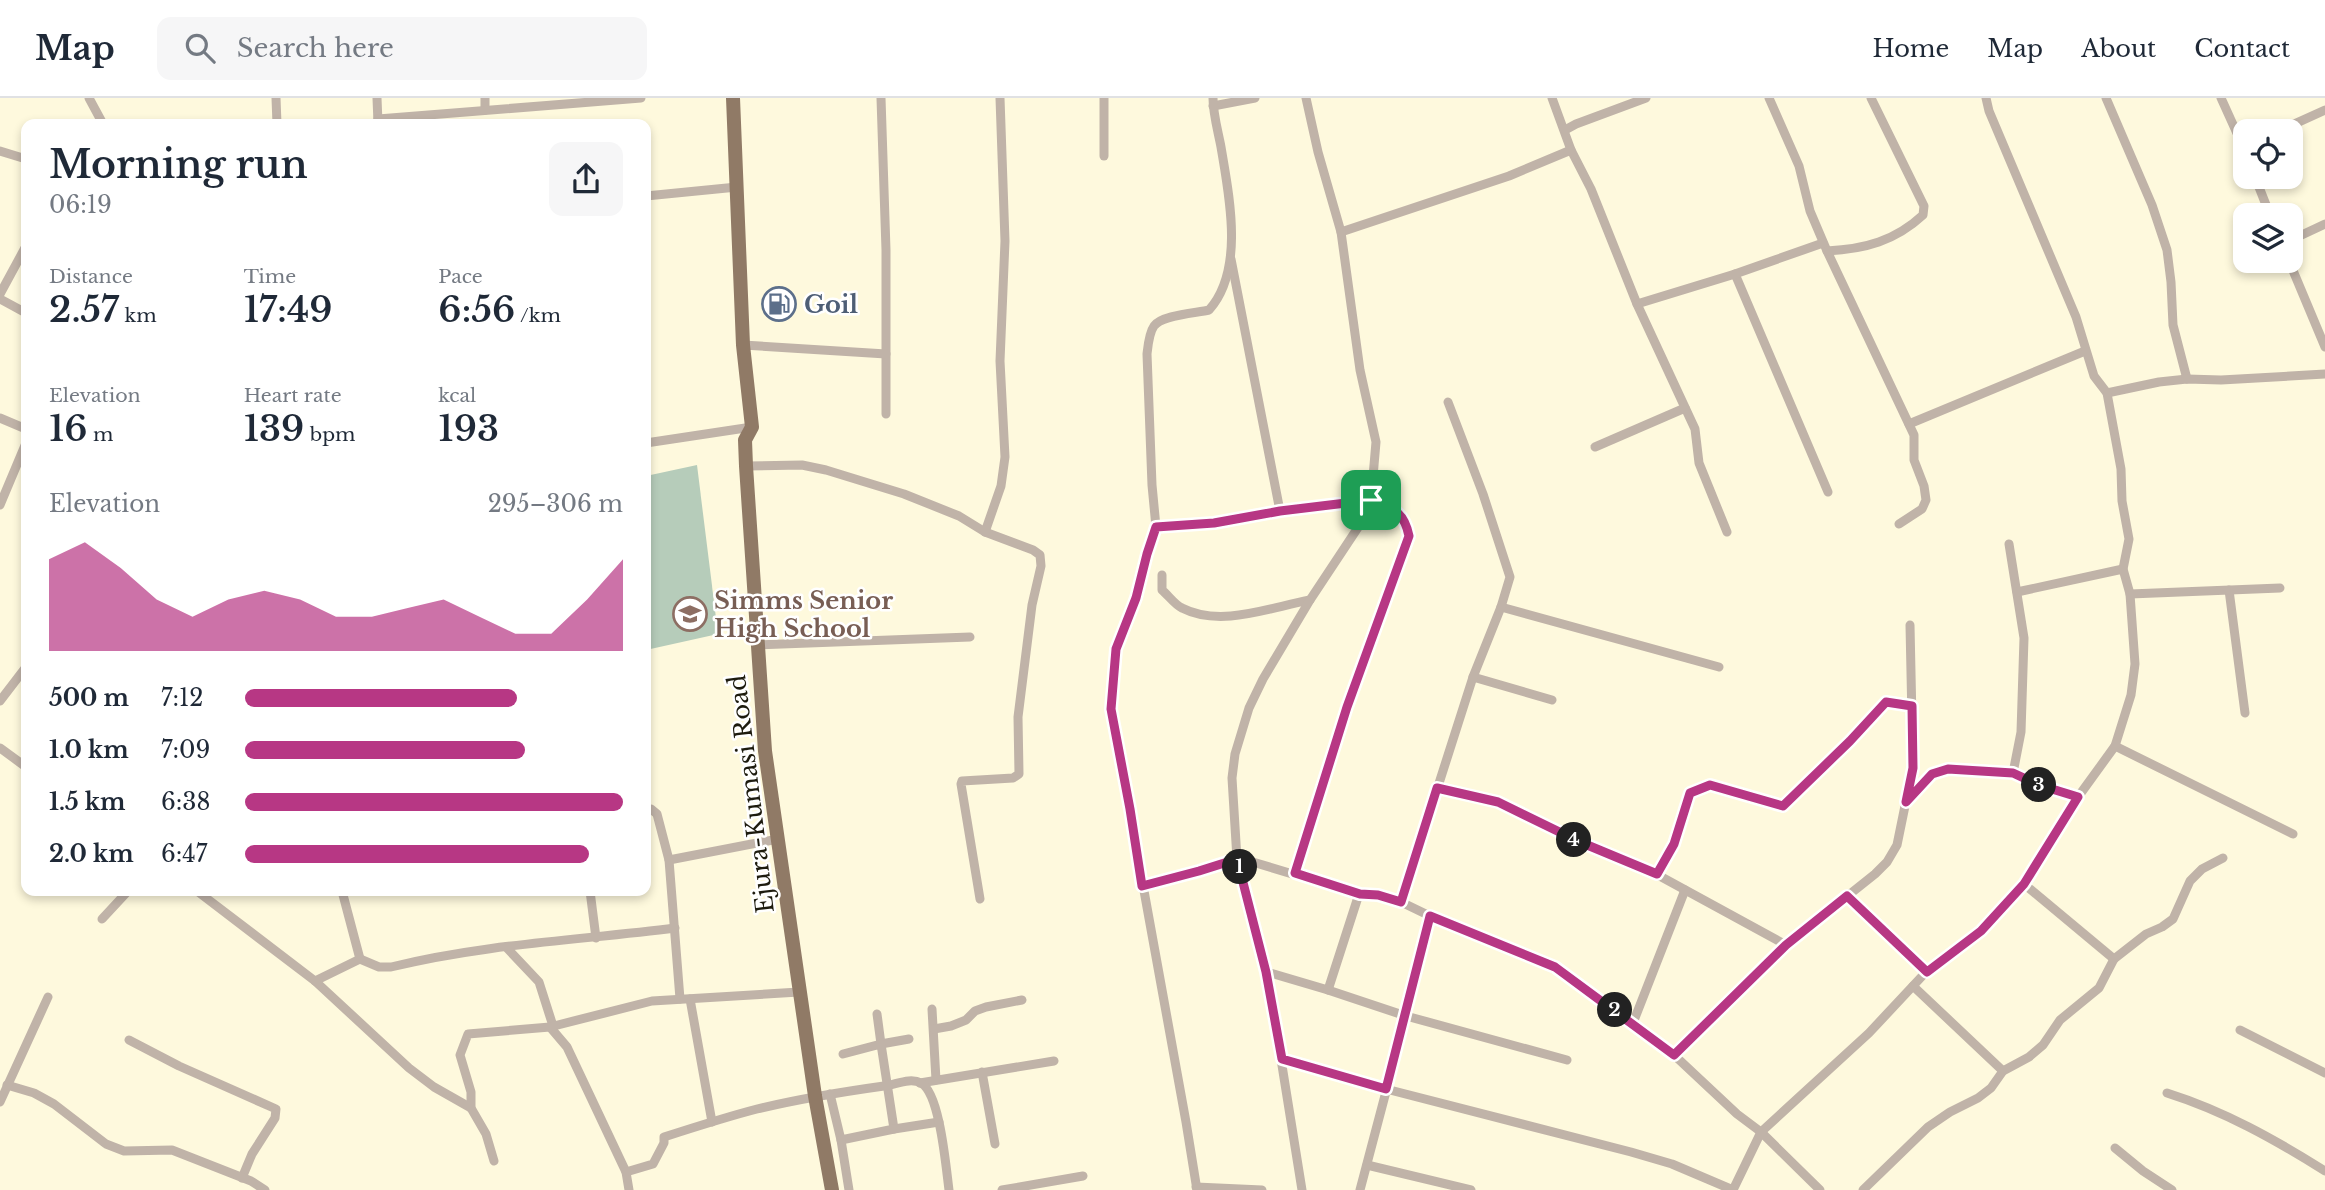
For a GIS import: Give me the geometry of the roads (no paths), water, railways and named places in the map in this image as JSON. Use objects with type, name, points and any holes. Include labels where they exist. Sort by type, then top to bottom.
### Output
[{"type":"main road","name":"Ejura-Kumasi Road","points":[[733,98],[743,345],[752,427],[745,440],[746,466],[765,751],[799,992],[832,1190]]},
{"type":"street","points":[[89,98],[100,119]]},
{"type":"street","points":[[276,98],[277,119]]},
{"type":"street","points":[[377,98],[378,119]]},
{"type":"street","points":[[485,98],[485,110]]},
{"type":"street","points":[[405,119],[584,100],[641,98]]},
{"type":"street","points":[[881,98],[886,414]]},
{"type":"street","points":[[985,532],[1001,486],[1005,457],[1000,361],[1005,241],[1000,98]]},
{"type":"street","points":[[1104,98],[1104,156]]},
{"type":"street","points":[[1255,98],[1213,102],[1231,218],[1230,254],[1223,291],[1209,310],[1159,320],[1150,337],[1147,354],[1156,527],[1136,598],[1116,649],[1111,709],[1197,1189],[1262,1190]]},
{"type":"street","points":[[1302,1190],[1266,972],[1237,859],[1232,778],[1235,754],[1263,679],[1310,600],[1359,526],[1371,500],[1376,442],[1360,370],[1341,232],[1306,98]]},
{"type":"street","points":[[1552,98],[1571,150],[1591,189],[1637,304],[1695,429],[1699,463],[1727,532]]},
{"type":"street","points":[[1565,130],[1646,98]]},
{"type":"street","points":[[1769,98],[1799,166],[1810,211],[1825,247],[1914,435],[1914,460],[1924,486],[1926,500],[1922,509],[1899,524]]},
{"type":"street","points":[[1637,304],[1825,247],[1855,250],[1877,244],[1913,225],[1923,215],[1924,206],[1871,98]]},
{"type":"street","points":[[1282,1059],[1386,1089],[1631,1152],[1672,1164],[1733,1190],[1762,1132],[1869,1033],[1927,972],[1981,931],[2024,884],[2078,797],[2115,746],[2131,695],[2135,664],[2130,594],[2123,569],[2129,539],[2122,501],[2121,469],[2107,393],[2094,376],[2076,317],[1989,111],[1986,98]]},
{"type":"street","points":[[2107,98],[2152,205],[2167,250],[2173,325],[2187,379]]},
{"type":"street","points":[[2221,98],[2233,123]]},
{"type":"street","points":[[2303,120],[2325,110]]},
{"type":"street","points":[[1341,232],[1509,176],[1571,150]]},
{"type":"street","points":[[0,151],[21,157]]},
{"type":"street","points":[[651,196],[737,187]]},
{"type":"street","points":[[2303,234],[2325,224]]},
{"type":"street","points":[[1230,254],[1280,511]]},
{"type":"street","points":[[0,293],[21,255]]},
{"type":"street","points":[[2294,273],[2324,340]]},
{"type":"street","points":[[1735,274],[1828,492]]},
{"type":"street","points":[[0,299],[21,310]]},
{"type":"street","points":[[743,345],[886,354]]},
{"type":"street","points":[[1909,424],[2085,351]]},
{"type":"street","points":[[2107,393],[2187,379],[2232,380],[2325,374]]},
{"type":"street","points":[[1401,902],[1473,677],[1501,607],[1510,576],[1448,402]]},
{"type":"street","points":[[1595,447],[1685,408]]},
{"type":"street","points":[[0,418],[21,427]]},
{"type":"street","points":[[651,442],[752,427]]},
{"type":"street","points":[[0,505],[21,455]]},
{"type":"street","points":[[746,466],[802,465],[826,470],[904,494],[959,516],[985,532],[1040,555],[1041,566],[1032,605],[1017,717],[1019,774],[1013,778],[962,781],[961,784],[980,899]]},
{"type":"street","points":[[1156,527],[1214,523],[1280,511],[1371,500],[1400,514],[1406,522],[1409,536],[1347,707],[1295,873]]},
{"type":"street","points":[[2009,544],[2024,638],[2021,732],[2013,773]]},
{"type":"street","points":[[2017,592],[2123,569]]},
{"type":"street","points":[[1162,575],[1162,590],[1181,608],[1201,614],[1227,617],[1310,600]]},
{"type":"street","points":[[2130,594],[2280,588]]},
{"type":"street","points":[[2229,590],[2245,713]]},
{"type":"street","points":[[1501,607],[1719,667]]},
{"type":"street","points":[[1674,1055],[1786,945],[1887,862],[1897,845],[1913,768],[1910,625]]},
{"type":"street","points":[[756,645],[970,637]]},
{"type":"street","points":[[0,701],[21,674]]},
{"type":"street","points":[[1473,677],[1552,700]]},
{"type":"street","points":[[1657,874],[1674,844],[1690,793],[1710,785],[1783,806],[1886,702],[1912,706]]},
{"type":"street","points":[[2115,746],[2293,834]]},
{"type":"street","points":[[0,748],[21,763]]},
{"type":"street","points":[[1906,802],[1932,774],[1948,769],[2013,773],[2039,785],[2078,797]]},
{"type":"street","points":[[1437,788],[1498,802],[1580,842],[1657,874],[1786,945]]},
{"type":"street","points":[[651,809],[657,814],[669,860],[685,999],[712,1122]]},
{"type":"street","points":[[669,860],[778,839]]},
{"type":"street","points":[[1863,1190],[1928,1128],[1991,1088],[2003,1071],[2029,1057],[2043,1045],[2060,1020],[2099,988],[2115,958],[2146,934],[2162,928],[2173,919],[2190,881],[2202,869],[2222,858]]},
{"type":"street","points":[[1142,886],[1237,859],[1295,873],[1360,894],[1378,895],[1401,902],[1555,967],[1674,1055],[1737,1114],[1762,1132],[1820,1190]]},
{"type":"street","points":[[2024,884],[2115,958]]},
{"type":"street","points":[[1633,1023],[1685,890]]},
{"type":"street","points":[[1328,990],[1360,894]]},
{"type":"street","points":[[102,919],[123,896]]},
{"type":"street","points":[[204,896],[315,981],[409,1068],[433,1087],[471,1108]]},
{"type":"street","points":[[342,896],[360,959]]},
{"type":"street","points":[[591,896],[596,938]]},
{"type":"street","points":[[1847,896],[1927,972]]},
{"type":"street","points":[[1360,1190],[1430,916]]},
{"type":"street","points":[[315,981],[360,959],[379,967],[391,967],[472,951],[675,928]]},
{"type":"street","points":[[506,947],[539,982],[552,1026],[567,1047],[626,1172],[629,1190]]},
{"type":"street","points":[[1266,972],[1406,1016],[1567,1060]]},
{"type":"street","points":[[1913,986],[2003,1071]]},
{"type":"street","points":[[494,1161],[486,1134],[471,1108],[471,1092],[460,1055],[468,1034],[552,1026],[652,1001],[799,992]]},
{"type":"street","points":[[0,1102],[48,997]]},
{"type":"street","points":[[934,1029],[966,1020],[975,1011],[986,1007],[1022,1000]]},
{"type":"street","points":[[932,1009],[936,1080]]},
{"type":"street","points":[[877,1014],[894,1129]]},
{"type":"street","points":[[2240,1030],[2325,1073]]},
{"type":"street","points":[[843,1054],[909,1039]]},
{"type":"street","points":[[129,1040],[179,1066],[276,1109],[275,1118],[252,1154],[242,1178]]},
{"type":"street","points":[[626,1172],[653,1164],[664,1143],[664,1137],[755,1110],[815,1096],[908,1081],[920,1083],[1054,1061]]},
{"type":"street","points":[[982,1072],[995,1144]]},
{"type":"street","points":[[920,1083],[927,1089],[936,1108],[949,1190]]},
{"type":"street","points":[[7,1085],[34,1093],[54,1104],[92,1135],[124,1151],[172,1150],[265,1190]]},
{"type":"street","points":[[2167,1093],[2200,1103],[2269,1136],[2325,1171]]},
{"type":"street","points":[[830,1094],[849,1190]]},
{"type":"street","points":[[841,1140],[939,1122]]},
{"type":"street","points":[[2115,1148],[2172,1190]]},
{"type":"street","points":[[1367,1165],[1471,1190]]},
{"type":"street","points":[[1002,1190],[1083,1176]]},
{"type":"place","name":"Goil","points":[[779,304]]},
{"type":"place","name":"Simms Senior High School","points":[[690,614]]}]
